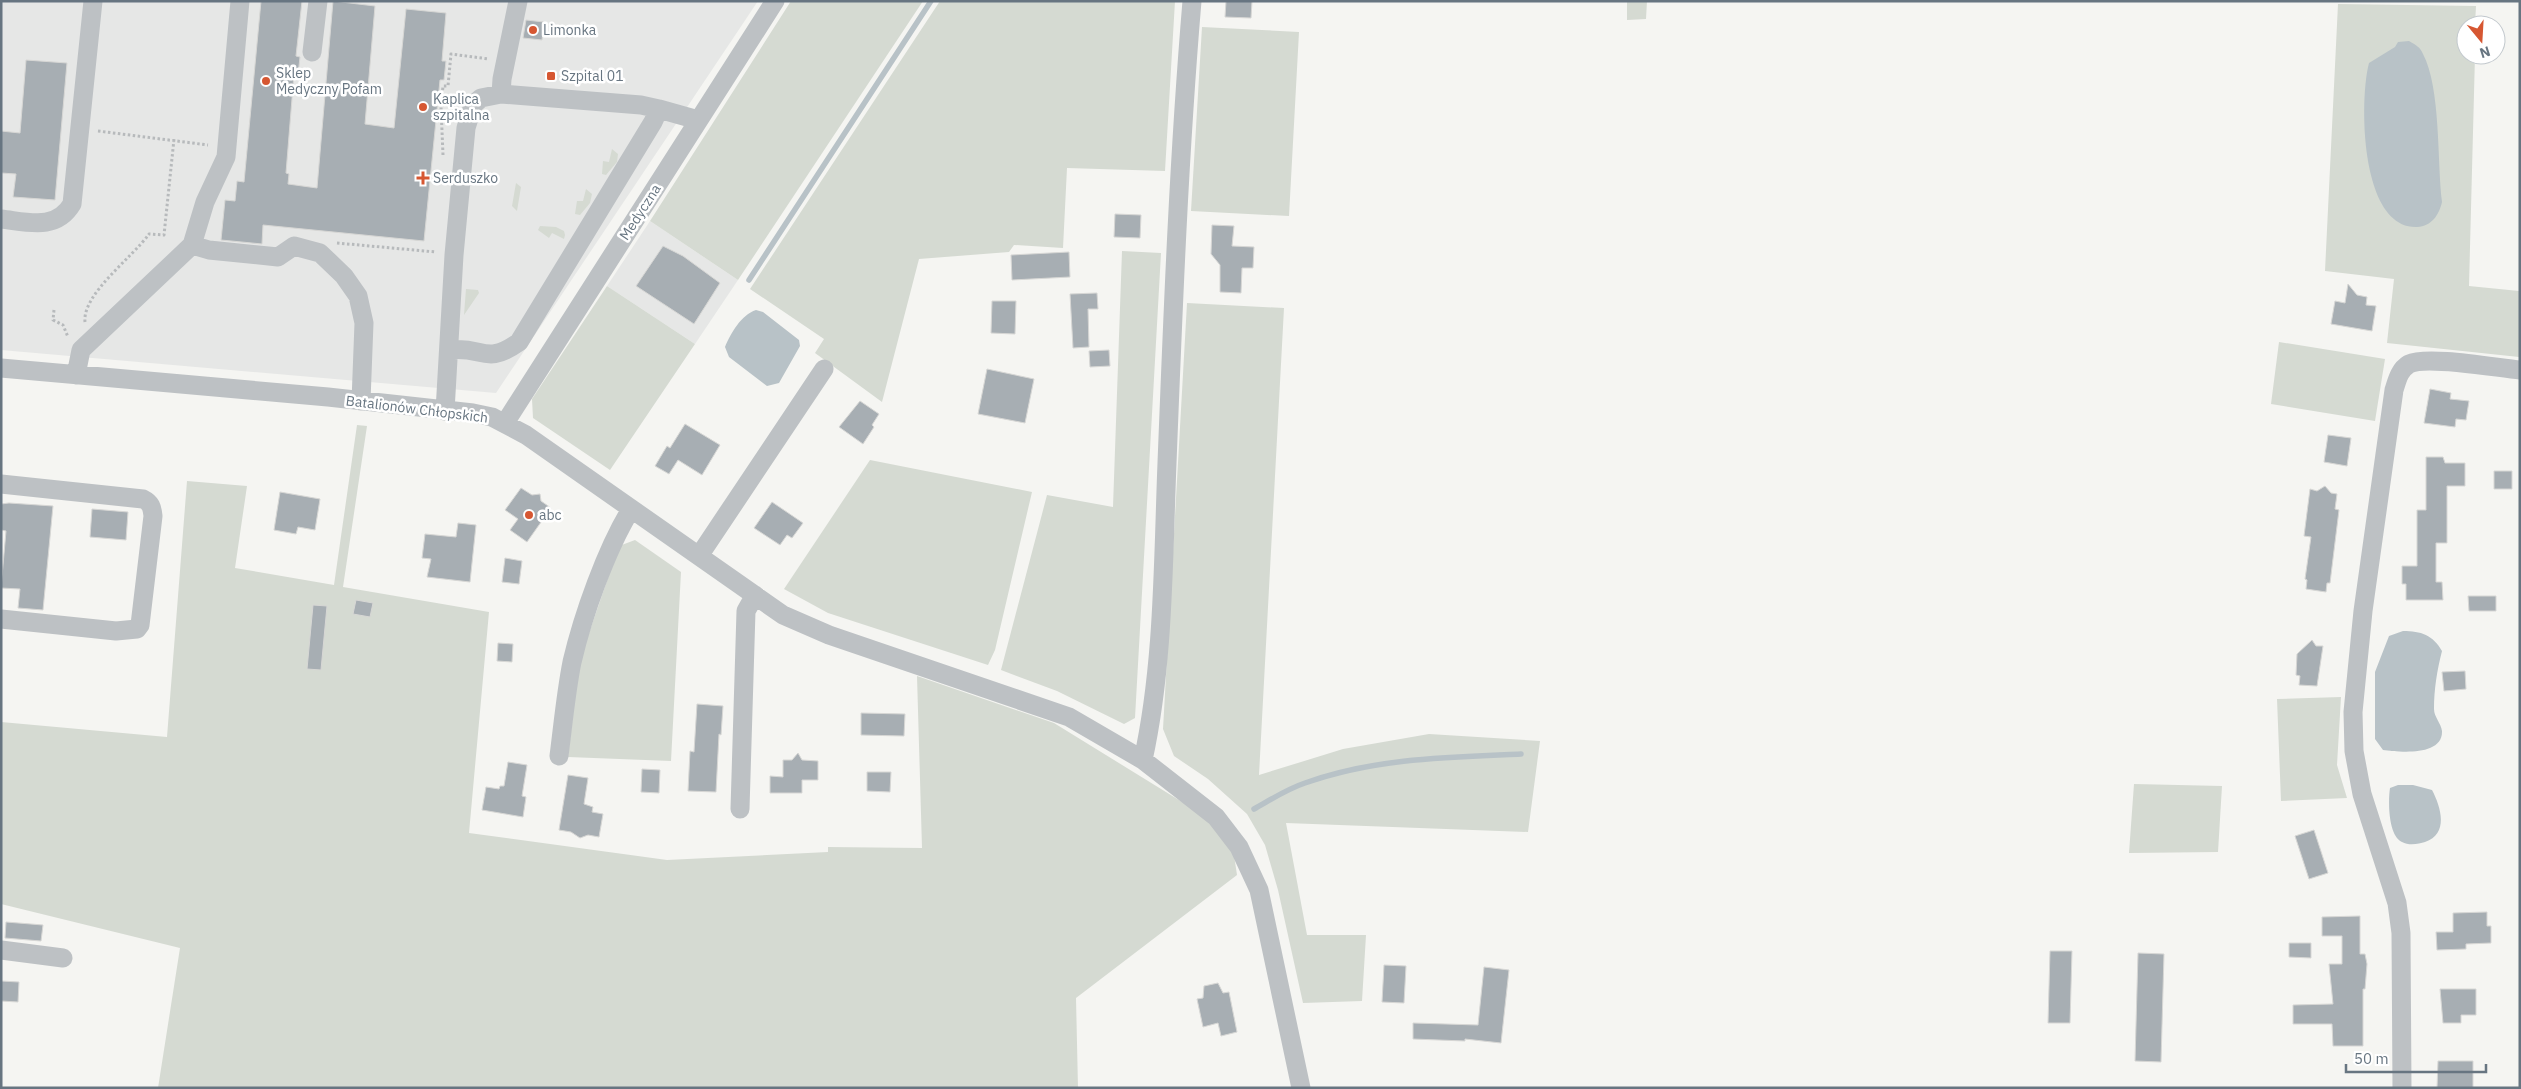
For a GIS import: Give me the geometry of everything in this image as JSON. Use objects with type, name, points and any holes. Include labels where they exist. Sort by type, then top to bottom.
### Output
[{"type":"street","points":[[1,219],[48,223],[58,220],[66,214],[72,204],[93,1]]},
{"type":"street","points":[[76,375],[82,350],[192,245],[205,202],[226,157],[240,1]]},
{"type":"street","points":[[312,52],[318,1]]},
{"type":"street","points":[[501,94],[502,79],[518,1]]},
{"type":"street","name":"Medyczna","points":[[505,423],[775,1]]},
{"type":"street","points":[[1143,760],[1152,721],[1161,597],[1172,351],[1192,1]]},
{"type":"street","points":[[444,410],[450,350],[454,255],[468,116],[473,105],[481,98],[501,94],[642,105],[698,120]]},
{"type":"street","points":[[450,350],[466,348],[488,356],[509,349],[519,342],[653,122],[658,108]]},
{"type":"street","points":[[192,245],[209,250],[278,257],[294,246],[320,253],[344,276],[358,296],[364,323],[362,401]]},
{"type":"street","points":[[2402,1088],[2401,933],[2396,903],[2362,794],[2354,741],[2353,712],[2363,611],[2394,390],[2403,369],[2410,364],[2420,362],[2438,361],[2520,370]]},
{"type":"street","name":"Batalionów Chłopskich","points":[[1,368],[473,413],[505,423],[526,435],[783,614],[829,635],[1069,717],[1143,760],[1216,817],[1239,847],[1259,890],[1301,1088]]},
{"type":"street","points":[[699,556],[824,369]]},
{"type":"street","points":[[1,484],[143,499],[152,507],[153,516],[140,625],[137,629],[116,631],[1,619]]},
{"type":"street","points":[[559,756],[572,663],[577,642],[612,542],[631,509]]},
{"type":"street","points":[[740,809],[746,611],[754,595]]},
{"type":"street","points":[[1,950],[63,958]]},
{"type":"path","points":[[444,160],[441,108],[443,86],[448,86],[451,54],[489,59]]},
{"type":"path","points":[[80,129],[205,143],[226,157]]},
{"type":"path","points":[[87,332],[84,316],[96,292],[149,234],[164,234],[174,139]]},
{"type":"path","points":[[304,249],[309,240],[442,253]]},
{"type":"path","points":[[54,310],[53,320],[63,324],[69,341]]},
{"type":"shaded area","points":[[1,1],[758,1],[496,393],[1,350]]},
{"type":"shaded area","points":[[791,1],[923,1],[738,280],[650,221]]},
{"type":"shaded area","points":[[940,1],[1175,1],[1165,171],[1067,168],[1063,248],[1014,245],[1009,252],[919,259],[882,402],[815,353],[824,339],[750,289]]},
{"type":"shaded area","points":[[1627,1],[1647,1],[1646,19],[1627,20]]},
{"type":"shaded area","points":[[2338,4],[2476,6],[2476,15],[2456,15],[2456,65],[2475,65],[2469,286],[2519,291],[2519,357],[2387,343],[2394,279],[2325,271]]},
{"type":"shaded area","points":[[1202,27],[1299,32],[1289,216],[1191,211]]},
{"type":"shaded area","points":[[2409,41],[2422,52],[2429,68],[2433,86],[2436,105],[2442,202],[2439,211],[2431,222],[2417,227],[2398,222],[2384,207],[2374,186],[2368,160],[2365,132],[2364,105],[2369,63],[2395,47],[2398,42]]},
{"type":"shaded area","points":[[612,149],[618,154],[617,162],[606,175],[602,174],[603,161],[609,162]]},
{"type":"shaded area","points":[[516,183],[521,187],[517,211],[512,206]]},
{"type":"shaded area","points":[[586,189],[592,194],[590,203],[580,215],[575,214],[577,201],[583,201]]},
{"type":"shaded area","points":[[650,221],[738,280],[695,344],[607,286]]},
{"type":"shaded area","points":[[540,226],[556,227],[564,231],[564,239],[552,233],[549,238],[538,230]]},
{"type":"shaded area","points":[[1122,251],[1161,253],[1135,718],[1124,724],[1057,691],[1001,670],[1047,495],[1113,507]]},
{"type":"shaded area","points":[[607,286],[695,344],[610,470],[533,418],[532,399]]},
{"type":"shaded area","points":[[466,289],[478,290],[479,293],[464,315]]},
{"type":"shaded area","points":[[1187,303],[1284,308],[1259,775],[1343,749],[1429,734],[1540,741],[1528,832],[1286,823],[1307,935],[1366,935],[1362,1001],[1303,1003],[1278,890],[1265,845],[1247,814],[1208,779],[1174,756],[1163,729]]},
{"type":"shaded area","points":[[756,310],[763,312],[799,340],[800,346],[779,383],[767,386],[729,357],[725,347],[733,330],[741,320]]},
{"type":"shaded area","points":[[2279,342],[2385,359],[2375,421],[2271,404]]},
{"type":"shaded area","points":[[357,425],[367,426],[343,587],[489,612],[469,833],[667,860],[828,852],[828,847],[922,848],[917,676],[1054,723],[1187,805],[1216,828],[1234,855],[1237,875],[1076,998],[1078,1088],[158,1088],[180,948],[1,904],[1,722],[167,737],[187,481],[247,486],[235,568],[334,585]]},
{"type":"shaded area","points":[[870,460],[1032,492],[995,650],[988,665],[828,613],[784,589]]},
{"type":"shaded area","points":[[635,540],[681,572],[671,761],[568,757],[579,662],[619,546]]},
{"type":"shaded area","points":[[2403,631],[2426,635],[2435,641],[2442,651],[2436,680],[2434,709],[2442,731],[2440,739],[2428,749],[2409,752],[2383,750],[2375,739],[2375,672],[2389,636]]},
{"type":"shaded area","points":[[2341,697],[2337,765],[2347,798],[2281,801],[2277,699]]},
{"type":"shaded area","points":[[2134,784],[2222,786],[2218,852],[2129,853]]},
{"type":"shaded area","points":[[2398,785],[2413,785],[2432,790],[2438,804],[2441,819],[2440,827],[2433,838],[2423,843],[2411,844],[2402,842],[2397,838],[2390,818],[2389,801],[2390,788]]},
{"type":"building","points":[[261,1],[302,1],[296,56],[300,57],[298,75],[294,74],[286,173],[289,174],[288,184],[317,188],[333,1],[375,6],[365,124],[394,128],[406,9],[446,13],[442,61],[446,61],[444,80],[440,80],[424,241],[263,225],[262,244],[221,240],[225,200],[235,201],[237,181],[244,182]]},
{"type":"building","points":[[1226,1],[1252,1],[1251,18],[1225,17]]},
{"type":"building","name":"Limonka","points":[[526,20],[544,22],[542,40],[523,38]]},
{"type":"building","points":[[26,60],[67,63],[55,200],[13,197],[16,174],[1,173],[1,131],[20,133]]},
{"type":"building","points":[[1115,214],[1141,215],[1140,238],[1114,237]]},
{"type":"building","points":[[1212,225],[1234,226],[1232,246],[1254,247],[1253,268],[1242,268],[1241,293],[1220,292],[1220,265],[1211,254]]},
{"type":"building","points":[[663,246],[683,256],[720,283],[694,324],[636,286]]},
{"type":"building","points":[[1069,252],[1070,277],[1012,280],[1011,255]]},
{"type":"building","points":[[2348,284],[2357,295],[2367,297],[2366,305],[2376,306],[2372,331],[2331,324],[2335,301],[2345,303]]},
{"type":"building","points":[[1097,293],[1098,309],[1088,309],[1089,347],[1073,348],[1070,294]]},
{"type":"building","points":[[992,301],[1016,301],[1015,334],[991,333]]},
{"type":"building","points":[[1109,350],[1110,366],[1090,367],[1089,351]]},
{"type":"building","points":[[987,369],[1034,379],[1025,423],[978,414]]},
{"type":"building","points":[[2430,389],[2451,393],[2450,399],[2469,401],[2466,420],[2456,419],[2455,427],[2424,423]]},
{"type":"building","points":[[860,401],[879,414],[872,425],[874,427],[863,444],[839,427]]},
{"type":"building","points":[[685,424],[720,445],[702,475],[678,460],[669,474],[655,466],[667,446],[670,448]]},
{"type":"building","points":[[2328,435],[2351,438],[2347,466],[2324,462]]},
{"type":"building","points":[[2426,457],[2443,457],[2445,463],[2465,463],[2465,486],[2447,486],[2447,543],[2436,543],[2436,582],[2442,582],[2443,600],[2406,600],[2406,584],[2402,584],[2402,566],[2417,566],[2417,510],[2426,510]]},
{"type":"building","points":[[2494,471],[2512,471],[2512,489],[2494,489]]},
{"type":"building","points":[[2325,486],[2331,493],[2337,494],[2335,509],[2339,510],[2330,583],[2327,583],[2326,592],[2306,589],[2307,580],[2305,579],[2311,537],[2304,536],[2310,489],[2317,491]]},
{"type":"building","name":"abc","points":[[521,488],[532,495],[540,494],[541,501],[551,508],[527,542],[510,530],[518,519],[505,510]]},
{"type":"building","points":[[280,492],[320,499],[315,530],[298,527],[296,534],[274,530]]},
{"type":"building","points":[[772,502],[803,523],[792,538],[787,535],[780,545],[754,528]]},
{"type":"building","points":[[1,504],[53,506],[43,610],[18,608],[20,589],[1,588],[6,531],[1,530]]},
{"type":"building","points":[[92,509],[128,512],[126,540],[90,537]]},
{"type":"building","points":[[458,523],[476,525],[470,582],[427,577],[431,559],[422,558],[425,534],[456,537]]},
{"type":"building","points":[[505,558],[522,561],[519,584],[502,582]]},
{"type":"building","points":[[2468,596],[2496,596],[2496,611],[2469,611]]},
{"type":"building","points":[[356,600],[373,603],[370,617],[353,614]]},
{"type":"building","points":[[313,605],[327,606],[321,670],[307,669]]},
{"type":"building","points":[[2312,640],[2316,646],[2323,646],[2317,686],[2299,685],[2300,676],[2296,675],[2297,654]]},
{"type":"building","points":[[498,643],[513,644],[512,662],[497,661]]},
{"type":"building","points":[[2465,671],[2466,689],[2444,691],[2442,672]]},
{"type":"building","points":[[697,704],[723,706],[721,735],[719,734],[716,792],[688,791],[690,751],[694,752]]},
{"type":"building","points":[[861,713],[905,714],[904,736],[861,735]]},
{"type":"building","points":[[798,753],[802,760],[818,761],[818,780],[802,780],[802,793],[770,793],[770,776],[783,777],[783,760],[792,760]]},
{"type":"building","points":[[508,762],[527,765],[522,796],[526,797],[523,817],[482,810],[486,787],[499,789],[500,786],[504,786]]},
{"type":"building","points":[[642,769],[660,770],[659,793],[641,792]]},
{"type":"building","points":[[867,772],[891,772],[890,792],[867,791]]},
{"type":"building","points":[[568,775],[588,778],[584,804],[593,807],[592,812],[603,814],[599,837],[588,835],[580,838],[571,832],[559,830]]},
{"type":"building","points":[[2314,830],[2328,873],[2309,879],[2295,836]]},
{"type":"building","points":[[2487,912],[2487,926],[2491,926],[2491,943],[2466,944],[2466,949],[2437,950],[2436,932],[2453,932],[2453,913]]},
{"type":"building","points":[[2360,916],[2360,954],[2365,954],[2367,964],[2365,989],[2363,989],[2363,1046],[2333,1046],[2332,1024],[2293,1024],[2293,1005],[2333,1004],[2329,964],[2342,964],[2342,936],[2322,936],[2322,917]]},
{"type":"building","points":[[6,922],[43,925],[41,941],[5,938]]},
{"type":"building","points":[[2289,943],[2311,943],[2311,958],[2289,957]]},
{"type":"building","points":[[2050,951],[2072,951],[2070,1023],[2048,1023]]},
{"type":"building","points":[[2138,953],[2164,954],[2161,1062],[2135,1061]]},
{"type":"building","points":[[1384,965],[1406,966],[1404,1003],[1382,1002]]},
{"type":"building","points":[[1484,967],[1509,970],[1501,1043],[1465,1039],[1465,1041],[1413,1039],[1413,1023],[1478,1025]]},
{"type":"building","points":[[1,981],[19,982],[18,1002],[1,1001]]},
{"type":"building","points":[[1218,983],[1223,993],[1229,992],[1237,1032],[1221,1036],[1218,1023],[1203,1027],[1197,999],[1203,998],[1204,986]]},
{"type":"building","points":[[2440,989],[2476,989],[2476,1015],[2461,1015],[2461,1023],[2443,1023]]},
{"type":"building","points":[[2438,1061],[2473,1061],[2473,1088],[2437,1088]]},
{"type":"waterway","points":[[749,280],[931,1]]},
{"type":"waterway","points":[[1254,809],[1298,785],[1358,768],[1412,760],[1521,754]]},
{"type":"place","name":"Limonka","points":[[533,30]]},
{"type":"place","name":"Szpital 01","points":[[551,76]]},
{"type":"place","name":"Sklep Medyczny Pofam","points":[[266,81]]},
{"type":"place","name":"Kaplica szpitalna","points":[[423,107]]},
{"type":"place","name":"Serduszko","points":[[423,178]]},
{"type":"place","name":"abc","points":[[529,515]]}]
